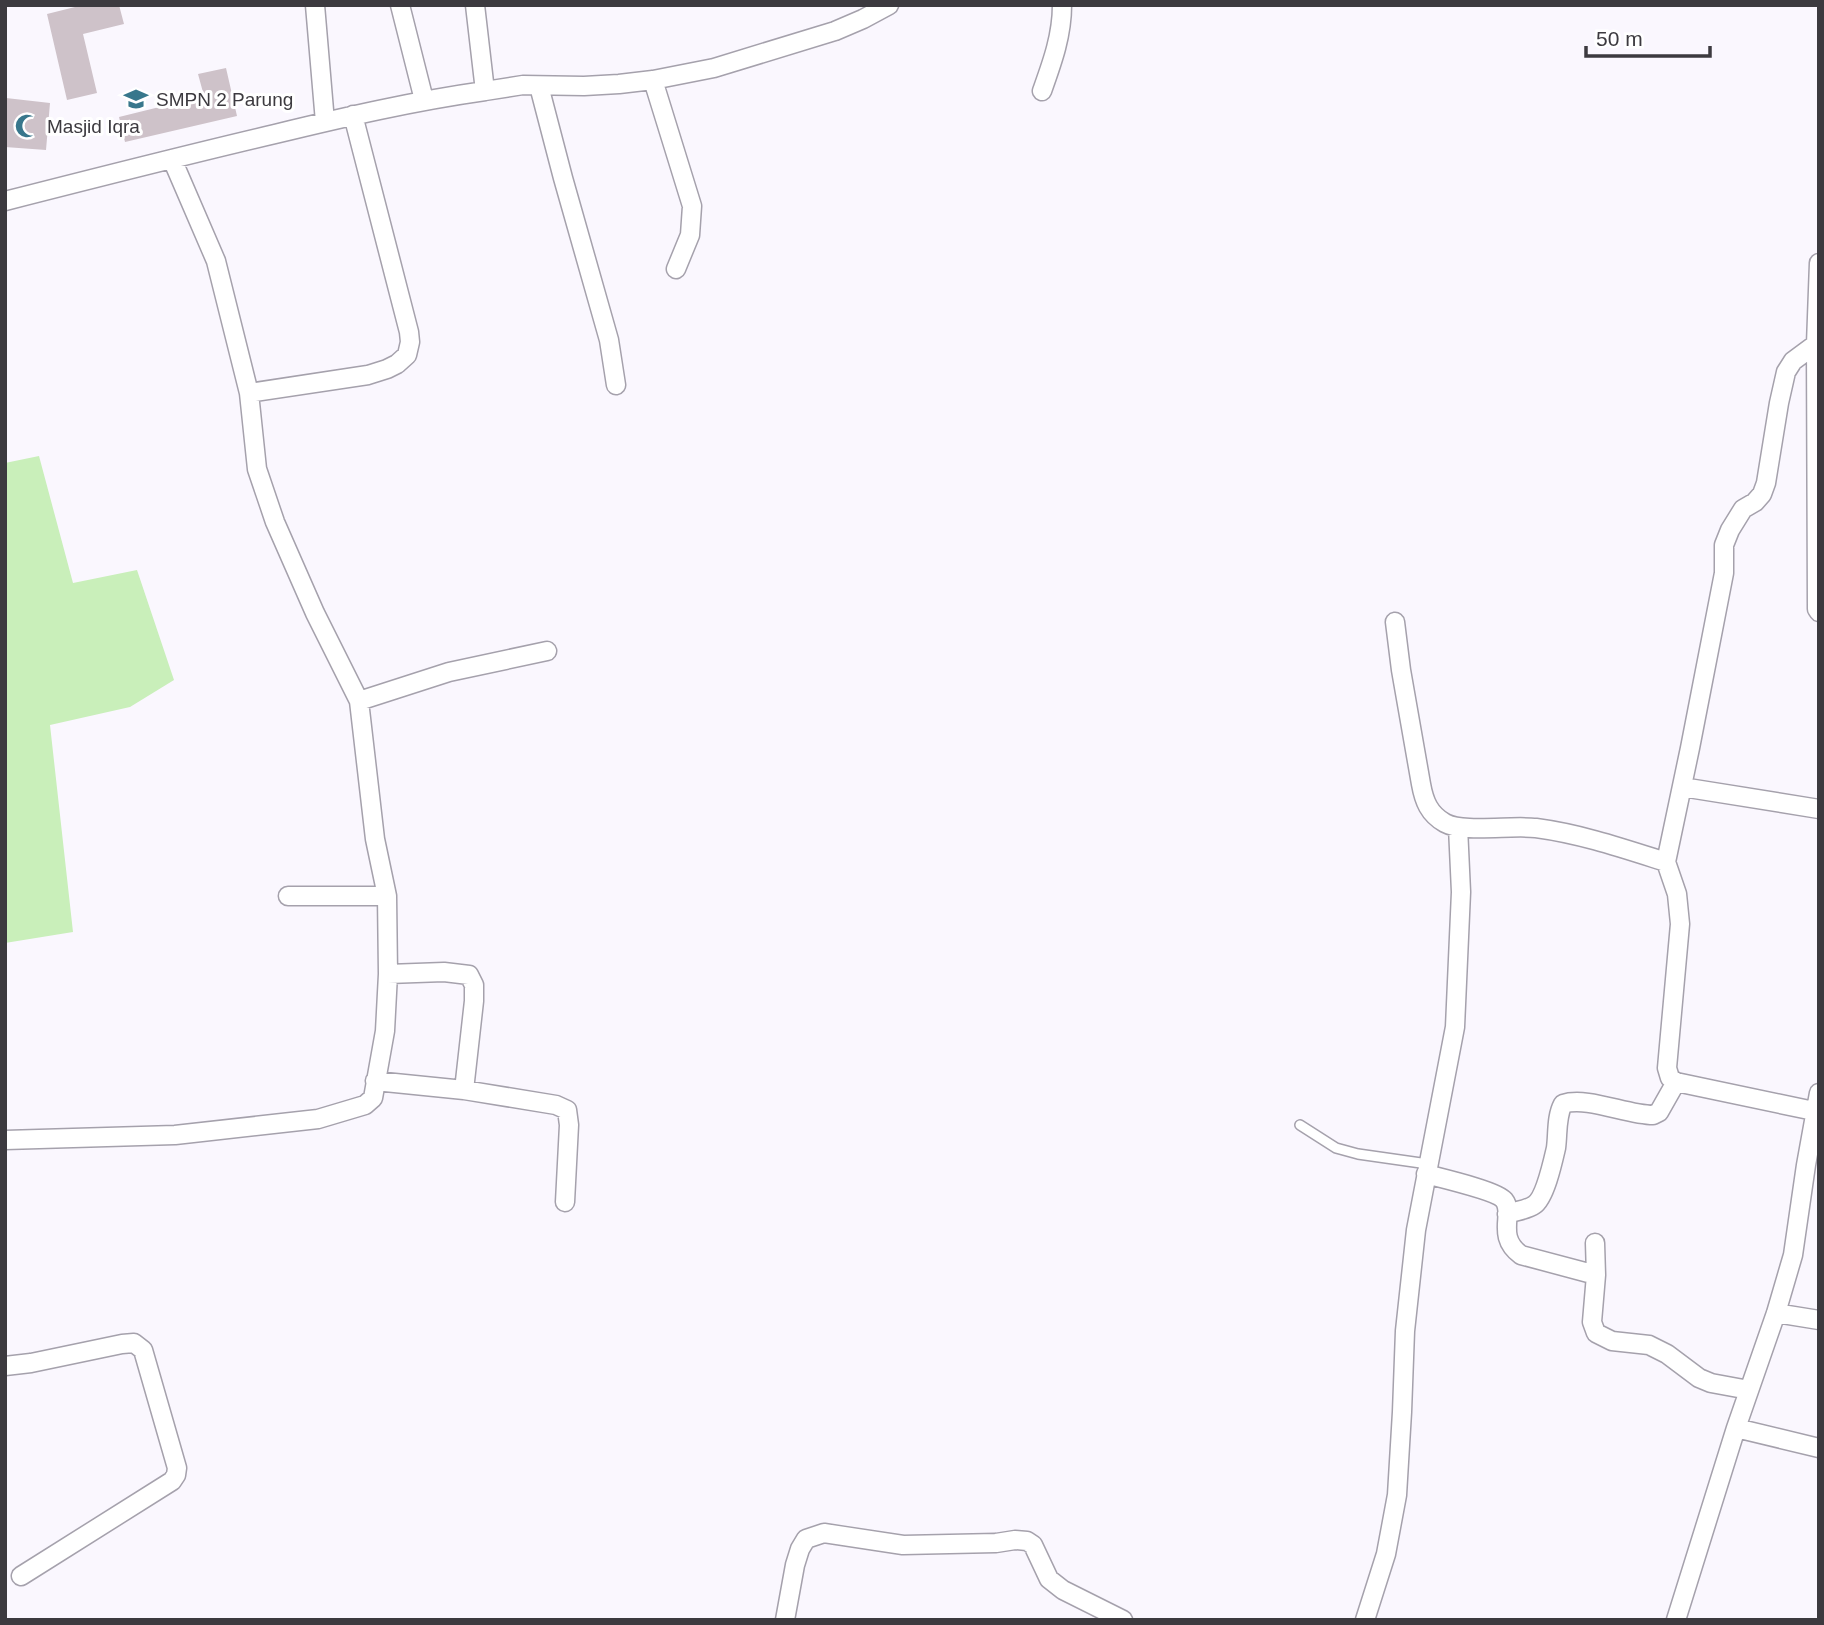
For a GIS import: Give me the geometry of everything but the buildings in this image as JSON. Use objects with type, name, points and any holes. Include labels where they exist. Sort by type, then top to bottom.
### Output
[{"type":"street","points":[[315,5],[325,122]]},
{"type":"street","points":[[400,5],[424,100]]},
{"type":"street","points":[[475,5],[485,91]]},
{"type":"street","points":[[5,201],[424,100],[523,85],[593,86],[653,80],[714,68],[835,31],[889,5]]},
{"type":"street","points":[[1042,91],[1060,33],[1062,5]]},
{"type":"street","points":[[653,80],[692,206],[690,235],[676,269]]},
{"type":"street","points":[[539,86],[609,340],[616,385]]},
{"type":"street","points":[[249,393],[368,375],[397,364],[407,355],[409,332],[353,115]]},
{"type":"street","points":[[5,1140],[175,1135],[318,1119],[365,1105],[373,1098],[385,1031],[388,974],[387,896],[375,839],[359,701],[315,613],[275,522],[257,469],[249,393],[216,261],[172,159]]},
{"type":"street","points":[[1819,262],[1816,344],[1816,595],[1819,612]]},
{"type":"street","points":[[1676,1620],[1793,1255],[1817,1102],[1676,1082],[1670,1078],[1667,1068],[1680,924],[1676,894],[1665,862],[1724,573],[1724,545],[1743,509],[1755,502],[1766,483],[1786,372],[1793,361],[1816,344]]},
{"type":"street","points":[[1395,622],[1401,670],[1424,800],[1428,809],[1444,823],[1458,827],[1532,827],[1564,832],[1596,839],[1665,862]]},
{"type":"street","points":[[359,701],[449,672],[547,651]]},
{"type":"street","points":[[1682,787],[1819,809]]},
{"type":"street","points":[[1365,1620],[1386,1555],[1397,1495],[1405,1331],[1416,1230],[1455,1027],[1461,892],[1458,827]]},
{"type":"street","points":[[288,896],[387,896]]},
{"type":"street","points":[[388,974],[444,972],[469,975],[472,979],[474,1001],[464,1090]]},
{"type":"street","points":[[375,1081],[464,1090],[556,1105],[567,1110],[569,1125],[565,1202]]},
{"type":"street","points":[[1507,1214],[1534,1206],[1541,1197],[1556,1149],[1559,1113],[1563,1104],[1585,1103],[1653,1115],[1658,1112],[1676,1082]]},
{"type":"street","points":[[1427,1169],[1499,1196],[1506,1203],[1506,1226],[1510,1243],[1521,1255],[1596,1275]]},
{"type":"street","points":[[1595,1243],[1596,1275],[1591,1322],[1596,1333],[1612,1341],[1649,1345],[1667,1354],[1699,1378],[1749,1390]]},
{"type":"street","points":[[1776,1313],[1819,1320]]},
{"type":"street","points":[[5,1366],[134,1343],[143,1350],[177,1468],[172,1481],[21,1576]]},
{"type":"street","points":[[1736,1427],[1819,1448]]},
{"type":"street","points":[[785,1620],[800,1549],[806,1539],[824,1533],[903,1545],[1027,1541],[1033,1545],[1049,1579],[1063,1590],[1123,1620]]},
{"type":"lane","points":[[1300,1125],[1336,1147],[1427,1169]]},
{"type":"green space","points":[[39,456],[73,583],[137,570],[174,680],[130,707],[50,725],[73,932],[5,943],[5,463]]},
{"type":"place","name":"SMPN 2 Parung","points":[[136,99]]},
{"type":"place","name":"Masjid Iqra","points":[[27,126]]}]
